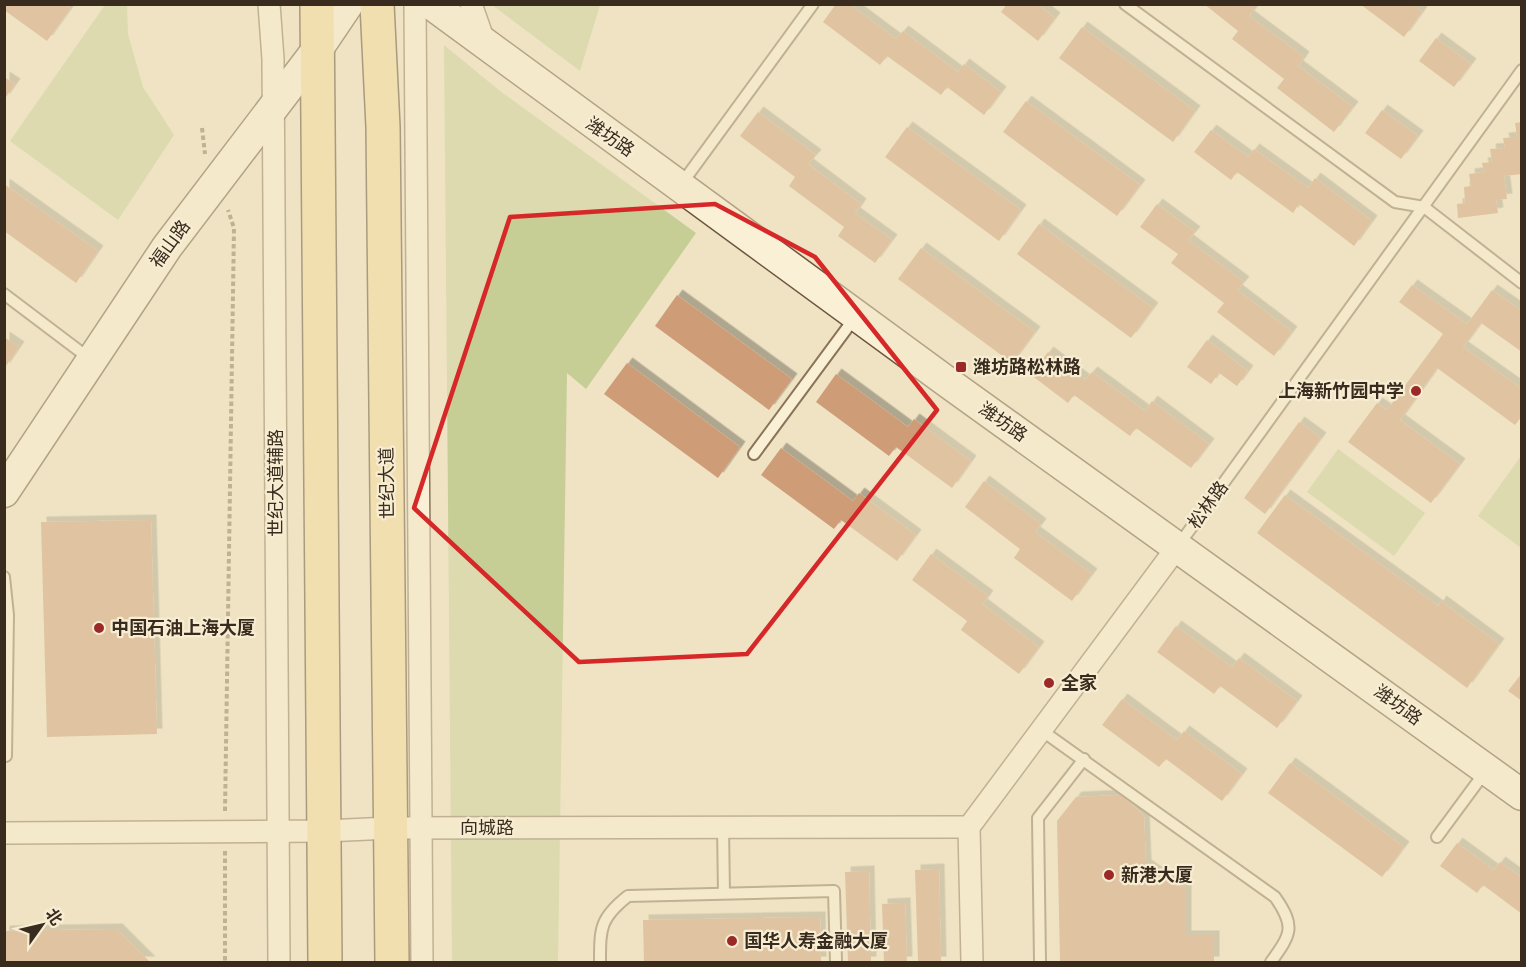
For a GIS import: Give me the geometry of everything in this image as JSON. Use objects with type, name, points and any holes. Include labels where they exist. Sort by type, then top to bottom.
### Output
[{"type":"main road","points":[[317,4],[325,963]]},
{"type":"main road","name":"世纪大道","points":[[377,4],[406,828],[392,963]]},
{"type":"street","name":"世纪大道辅路","points":[[269,4],[273,106],[279,963]]},
{"type":"street","name":"福山路","points":[[4,492],[167,247],[317,50],[348,4]]},
{"type":"street","points":[[415,4],[406,828],[422,963]]},
{"type":"street","name":"潍坊路","points":[[431,4],[856,315],[1521,795]]},
{"type":"street","points":[[471,4],[487,47]]},
{"type":"street","name":"松林路","points":[[969,827],[1178,546]]},
{"type":"street","points":[[969,827],[972,963]]},
{"type":"street","name":"向城路","points":[[4,833],[278,832],[406,828],[969,827]]},
{"type":"lane","points":[[680,186],[813,4]]},
{"type":"lane","points":[[1125,4],[1395,202],[1424,207],[1521,283]]},
{"type":"lane","name":"松林路","points":[[1178,546],[1521,70]]},
{"type":"lane","points":[[4,294],[92,360]]},
{"type":"lane","points":[[754,454],[856,315]]},
{"type":"lane","points":[[4,577],[8,615],[6,756]]},
{"type":"lane","points":[[1041,730],[1275,897],[1288,916],[1289,937],[1271,963]]},
{"type":"lane","points":[[1040,963],[1038,818],[1084,759]]},
{"type":"lane","points":[[1437,837],[1487,769]]},
{"type":"lane","points":[[723,828],[724,893]]},
{"type":"lane","points":[[600,963],[600,930],[610,911],[628,896],[834,891],[836,963]]},
{"type":"path","points":[[202,128],[209,191],[227,207],[234,228],[224,832],[225,963]]},
{"type":"highlighted area","points":[[715,204],[815,257],[937,410],[747,654],[579,662],[414,508],[510,217]]},
{"type":"green space","points":[[105,5],[127,5],[128,34],[143,87],[174,135],[118,220],[10,141]]},
{"type":"green space","points":[[492,5],[600,5],[580,71]]},
{"type":"green space","points":[[444,45],[500,91],[696,233],[586,389],[567,373],[558,962],[452,962]]},
{"type":"green space","points":[[1338,449],[1425,513],[1394,556],[1307,492]]},
{"type":"green space","points":[[1521,456],[1521,548],[1478,516]]},
{"type":"building","points":[[4,4],[64,4],[70,9],[47,41],[4,10]]},
{"type":"building","points":[[836,4],[849,4],[896,39],[903,31],[958,72],[964,64],[1001,92],[984,115],[947,87],[941,95],[887,56],[880,65],[823,22]]},
{"type":"building","points":[[1007,4],[1037,4],[1055,18],[1038,41],[1001,12]]},
{"type":"building","points":[[1204,4],[1251,4],[1255,8],[1249,16],[1304,57],[1298,66],[1353,107],[1334,132],[1277,88],[1284,79],[1232,39],[1238,31]]},
{"type":"building","points":[[1360,4],[1411,4],[1422,12],[1404,37]]},
{"type":"building","points":[[1082,27],[1195,111],[1173,142],[1059,58]]},
{"type":"building","points":[[1436,38],[1471,64],[1454,87],[1419,61]]},
{"type":"building","points":[[4,77],[15,84],[4,100]]},
{"type":"building","points":[[1026,101],[1140,185],[1117,216],[1003,132]]},
{"type":"building","points":[[1382,110],[1418,136],[1401,159],[1365,133]]},
{"type":"building","points":[[758,112],[816,155],[808,164],[861,204],[855,213],[892,240],[875,263],[838,236],[844,227],[789,186],[795,177],[740,136]]},
{"type":"building","points":[[1522,122],[1522,174],[1504,176],[1507,199],[1496,200],[1498,213],[1458,218],[1457,204],[1465,203],[1464,187],[1471,186],[1469,174],[1484,172],[1482,163],[1492,162],[1490,149],[1505,148],[1503,138],[1517,137],[1515,123]]},
{"type":"building","points":[[907,127],[1021,210],[999,241],[885,157]]},
{"type":"building","points":[[1211,130],[1248,157],[1254,149],[1308,188],[1315,178],[1372,221],[1354,246],[1299,204],[1293,213],[1237,172],[1231,180],[1194,152]]},
{"type":"building","points":[[4,184],[98,251],[76,283],[4,231]]},
{"type":"building","points":[[1157,204],[1195,232],[1188,240],[1244,282],[1237,290],[1292,332],[1274,356],[1217,312],[1224,303],[1171,263],[1178,254],[1140,227]]},
{"type":"building","points":[[1039,224],[1153,308],[1131,338],[1017,254]]},
{"type":"building","points":[[921,248],[1035,332],[1012,363],[898,279]]},
{"type":"building","points":[[1412,285],[1467,324],[1492,290],[1522,311],[1522,352],[1481,323],[1463,347],[1522,389],[1522,416],[1515,425],[1437,368],[1400,420],[1460,464],[1431,503],[1348,442],[1377,403],[1387,410],[1443,334],[1399,302]]},
{"type":"building","points":[[677,295],[792,379],[769,410],[655,326]]},
{"type":"building","points":[[4,337],[19,347],[4,369]]},
{"type":"building","points":[[1207,340],[1248,371],[1237,386],[1219,373],[1211,384],[1187,367]]},
{"type":"building","points":[[1048,352],[1085,380],[1092,372],[1145,411],[1152,401],[1209,444],[1191,468],[1136,428],[1130,436],[1074,395],[1068,403],[1031,375]]},
{"type":"building","points":[[627,363],[740,447],[718,478],[604,394]]},
{"type":"building","points":[[836,374],[908,427],[914,419],[971,461],[952,488],[896,447],[889,456],[816,402]]},
{"type":"building","points":[[1299,422],[1321,438],[1265,514],[1244,498]]},
{"type":"building","points":[[781,448],[853,501],[859,493],[916,535],[897,561],[841,520],[834,529],[761,475]]},
{"type":"building","points":[[984,481],[1041,524],[1035,532],[1092,574],[1072,601],[1014,558],[1020,549],[965,507]]},
{"type":"building","points":[[1285,495],[1438,606],[1441,601],[1499,644],[1467,688],[1257,533]]},
{"type":"building","name":"中国石油上海大厦","points":[[151,520],[157,734],[47,737],[41,522]]},
{"type":"building","points":[[931,554],[988,596],[982,604],[1039,647],[1019,674],[961,630],[967,621],[912,580]]},
{"type":"building","points":[[1176,626],[1232,667],[1239,658],[1297,701],[1277,728],[1220,686],[1214,694],[1157,652]]},
{"type":"building","points":[[1522,673],[1522,701],[1508,691]]},
{"type":"building","points":[[1122,699],[1177,740],[1184,731],[1242,774],[1222,801],[1166,759],[1159,767],[1102,725]]},
{"type":"building","points":[[1290,763],[1404,847],[1382,877],[1268,793]]},
{"type":"building","name":"新港大厦","points":[[1122,795],[1144,816],[1146,865],[1176,886],[1186,887],[1186,936],[1214,936],[1214,962],[1060,962],[1057,821],[1076,797]]},
{"type":"building","points":[[1457,843],[1494,870],[1500,862],[1522,878],[1522,914],[1483,885],[1477,893],[1440,866]]},
{"type":"building","points":[[939,869],[941,962],[918,962],[915,870]]},
{"type":"building","points":[[869,871],[871,962],[848,962],[845,872]]},
{"type":"building","points":[[905,903],[907,962],[884,962],[882,904]]},
{"type":"building","name":"国华人寿金融大厦","points":[[820,917],[821,962],[644,962],[643,920]]},
{"type":"building","points":[[117,929],[150,962],[4,962],[4,931]]},
{"type":"place","name":"潍坊路松林路","points":[[961,367]]},
{"type":"place","name":"上海新竹园中学","points":[[1416,391]]},
{"type":"place","name":"中国石油上海大厦","points":[[99,628]]},
{"type":"place","name":"全家","points":[[1049,683]]},
{"type":"place","name":"新港大厦","points":[[1109,875]]},
{"type":"place","name":"国华人寿金融大厦","points":[[732,941]]}]
